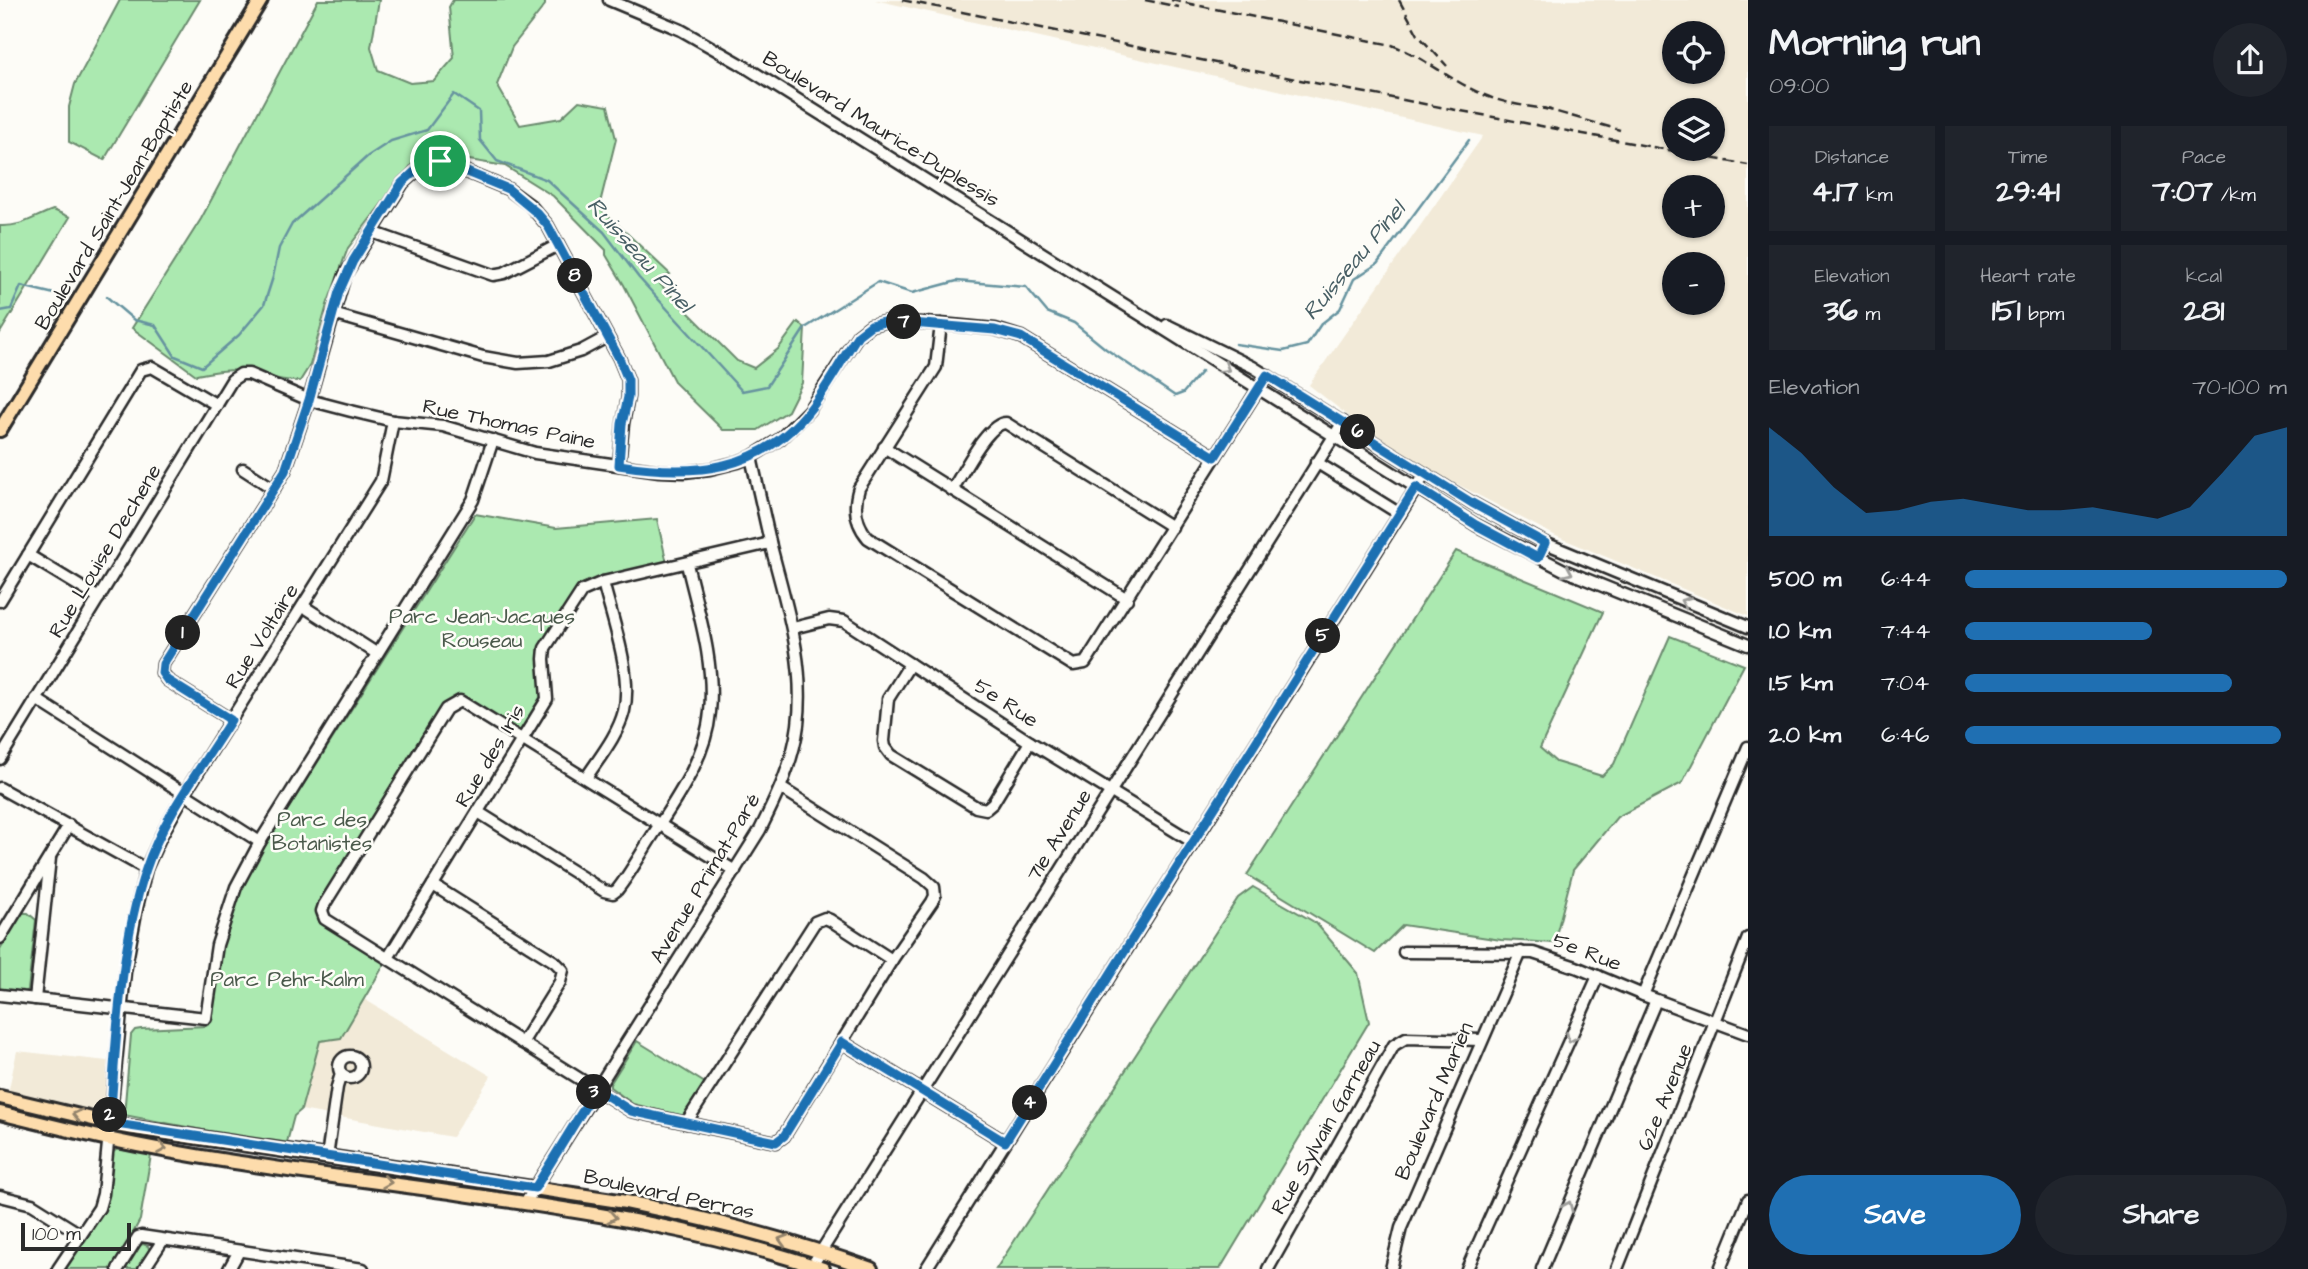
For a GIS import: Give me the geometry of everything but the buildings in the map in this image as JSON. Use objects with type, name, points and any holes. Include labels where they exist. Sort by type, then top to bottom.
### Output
[{"type":"main road","name":"Boulevard Saint-Jean-Baptiste","points":[[0,429],[261,0]]},
{"type":"main road","name":"Boulevard Perras","points":[[0,1097],[110,1123],[626,1202],[688,1215],[822,1251],[871,1269]]},
{"type":"main road","name":"Boulevard Perras","points":[[0,1113],[108,1139],[259,1165],[526,1202],[698,1234],[815,1268]]},
{"type":"street","name":"Boulevard Maurice-Duplessis","points":[[609,0],[657,19],[716,49],[1476,525],[1538,558],[1594,583],[1748,645]]},
{"type":"street","points":[[231,720],[167,680],[162,669],[285,471],[309,400],[345,275],[402,183],[415,170],[431,162],[449,164],[508,189],[548,226],[628,380],[619,465]]},
{"type":"street","points":[[372,232],[493,275],[504,273],[558,245]]},
{"type":"street","name":"Boulevard Maurice-Duplessis","points":[[1126,306],[1267,375],[1484,510],[1545,543],[1748,627]]},
{"type":"street","points":[[333,314],[483,357],[518,363],[549,361],[581,351],[607,337]]},
{"type":"street","name":"Rue Thomas Paine","points":[[249,374],[309,400],[393,421],[443,426],[535,453],[659,471],[697,471],[751,457],[780,439],[809,411],[858,335],[867,327],[888,321],[942,324],[995,330],[1021,337],[1215,457]]},
{"type":"street","points":[[942,324],[936,367],[859,488],[856,515],[860,527],[868,538],[1066,663],[1079,665],[1089,657],[1267,375]]},
{"type":"street","points":[[0,601],[141,370],[152,367],[217,405]]},
{"type":"street","name":"Rue Louise Dechene","points":[[0,759],[217,405],[236,376],[249,374]]},
{"type":"street","name":"Rue Voltaire","points":[[58,1269],[101,1201],[130,939],[146,869],[160,836],[185,793],[381,481],[393,421]]},
{"type":"street","name":"71e Avenue","points":[[815,1268],[822,1251],[1343,422]]},
{"type":"street","points":[[952,490],[990,430],[1000,423],[1006,423],[1171,527]]},
{"type":"street","points":[[0,995],[206,1018],[217,945],[236,887],[260,842],[473,500],[493,440]]},
{"type":"street","points":[[884,447],[1127,599]]},
{"type":"street","name":"Avenue Primat-Paré","points":[[526,1202],[735,871],[781,788],[794,743],[799,709],[798,668],[793,628],[751,457]]},
{"type":"street","points":[[1317,462],[1399,514]]},
{"type":"street","points":[[243,469],[274,489]]},
{"type":"street","points":[[926,1269],[1425,474]]},
{"type":"street","name":"Rue des Iris","points":[[387,958],[547,699],[545,648],[582,591],[603,582],[770,543]]},
{"type":"street","points":[[1538,558],[1545,543]]},
{"type":"street","points":[[28,555],[99,598]]},
{"type":"street","points":[[478,812],[608,893],[617,890],[688,779],[702,748],[710,713],[708,658],[687,564]]},
{"type":"street","points":[[586,778],[618,726],[626,695],[623,663],[603,582]]},
{"type":"street","points":[[303,606],[376,653]]},
{"type":"street","name":"5e Rue","points":[[793,628],[829,619],[839,620],[1193,842]]},
{"type":"street","points":[[910,664],[888,699],[884,741],[891,755],[976,807],[986,810],[1030,742]]},
{"type":"street","points":[[36,699],[260,842]]},
{"type":"street","points":[[735,871],[460,701],[446,709],[322,911],[326,919],[631,1111],[772,1142],[781,1140],[892,960],[932,902],[935,891],[933,884],[781,788]]},
{"type":"street","points":[[1643,995],[1748,747]]},
{"type":"street","points":[[0,788],[146,869]]},
{"type":"street","points":[[0,938],[69,825]]},
{"type":"street","points":[[35,999],[50,858]]},
{"type":"street","points":[[433,885],[555,962],[563,970],[560,982],[522,1043]]},
{"type":"street","points":[[686,1123],[815,922],[825,918],[830,920],[892,960]]},
{"type":"street","name":"62e Avenue","points":[[1618,1269],[1748,938]]},
{"type":"street","name":"5e Rue","points":[[1404,951],[1533,953],[1748,1034]]},
{"type":"street","name":"Boulevard Marien","points":[[1391,1269],[1401,1228],[1521,952]]},
{"type":"street","points":[[1467,1269],[1598,976]]},
{"type":"street","points":[[1542,1269],[1656,1000]]},
{"type":"street","name":"Rue Sylvain Garneau","points":[[1268,1269],[1394,1045],[1406,1038],[1481,1040]]},
{"type":"street","points":[[842,1042],[1005,1142]]},
{"type":"street","points":[[327,1157],[341,1074]]},
{"type":"street","points":[[0,1196],[32,1204],[80,1234]]},
{"type":"street","points":[[1720,1269],[1748,1199]]},
{"type":"street","points":[[118,1269],[138,1237],[363,1269]]},
{"type":"street","points":[[144,1269],[163,1240]]},
{"type":"street","points":[[229,1269],[239,1251]]},
{"type":"shaded area","points":[[875,0],[1748,0],[1748,616],[1556,536],[1436,473],[1356,422],[1309,385],[1483,136]]},
{"type":"shaded area","points":[[364,999],[491,1076],[452,1137],[301,1110],[320,1041],[341,1038]]},
{"type":"shaded area","points":[[17,1051],[116,1062],[110,1117],[7,1098]]},
{"type":"green space","points":[[120,0],[200,0],[104,160],[69,142],[69,107],[75,84]]},
{"type":"green space","points":[[318,0],[379,0],[371,47],[378,70],[410,83],[434,81],[454,58],[449,7],[453,0],[545,0],[545,5],[512,47],[497,85],[520,125],[561,118],[579,101],[608,106],[616,139],[599,207],[670,274],[657,281],[737,361],[754,368],[778,349],[798,322],[805,328],[802,383],[788,411],[758,430],[723,430],[675,383],[606,255],[606,250],[553,196],[505,166],[439,155],[412,164],[348,248],[327,305],[310,365],[300,381],[233,370],[196,375],[132,328],[201,219]]},
{"type":"green space","points":[[53,210],[70,217],[0,333],[0,226],[21,223]]},
{"type":"green space","points":[[475,514],[556,528],[657,519],[668,568],[582,591],[544,658],[547,699],[524,739],[454,702],[324,905],[326,919],[388,958],[341,1038],[320,1041],[301,1110],[294,1116],[286,1146],[124,1115],[131,1035],[135,1030],[141,1029],[206,1026],[211,1022],[222,948],[238,895],[264,847]]},
{"type":"green space","points":[[1456,551],[1603,612],[1540,748],[1556,762],[1602,776],[1614,764],[1670,636],[1744,665],[1682,783],[1617,817],[1573,870],[1554,943],[1501,940],[1403,925],[1375,953],[1247,875]]},
{"type":"green space","points":[[1253,887],[1316,923],[1358,973],[1369,1022],[1220,1269],[996,1269],[1238,898]]},
{"type":"green space","points":[[22,913],[28,913],[36,920],[28,990],[25,992],[0,989],[0,949]]},
{"type":"green space","points":[[637,1041],[705,1083],[683,1116],[633,1104],[610,1087]]},
{"type":"green space","points":[[118,1149],[151,1155],[140,1220],[133,1233],[136,1235],[113,1269],[65,1269],[107,1201],[113,1152]]},
{"type":"green space","points":[[137,1246],[148,1246],[150,1252],[140,1269],[123,1269]]},
{"type":"waterway","name":"Ruisseau Pinel","points":[[107,297],[134,320],[155,325],[175,356],[202,367],[239,335],[264,305],[279,248],[292,224],[368,156],[391,141],[427,130],[454,94],[479,111],[480,140],[497,161],[547,180],[604,232],[639,278],[742,391],[767,386],[805,328],[878,282],[912,293],[957,281],[1026,287],[1047,312],[1074,323],[1106,349],[1175,396],[1183,393],[1202,371]]},
{"type":"waterway","name":"Ruisseau Pinel","points":[[1235,344],[1283,351],[1307,345],[1321,324],[1340,309],[1354,279],[1377,264],[1469,140]]},
{"type":"waterway","name":"Ruisseau Pinel","points":[[0,311],[11,309],[21,286],[67,297]]},
{"type":"railway","points":[[902,0],[1350,90],[1748,165]]},
{"type":"railway","points":[[1145,0],[1179,7]]},
{"type":"railway","points":[[1171,0],[1392,45],[1482,94],[1507,102],[1551,110]]},
{"type":"railway","points":[[1399,0],[1418,35],[1447,66]]},
{"type":"railway","points":[[1543,108],[1620,130]]},
{"type":"route","points":[[440,161],[508,189],[530,205],[548,226],[619,358],[628,380],[619,465],[684,472],[710,469],[751,457],[780,439],[809,411],[858,335],[867,327],[882,321],[942,324],[995,330],[1021,337],[1215,457],[1267,375],[1472,503],[1545,543],[1538,558],[1476,525],[1416,487],[1005,1142],[842,1042],[784,1136],[776,1142],[631,1111],[596,1089],[535,1188],[110,1123],[125,972],[146,869],[160,836],[231,720],[167,680],[162,673],[163,664],[285,471],[309,400],[345,275],[402,183],[422,165],[440,161]]},
{"type":"park label","name":"Parc Jean-Jacques Rouseau","points":[[482,628]]},
{"type":"park label","name":"Parc des Botanistes","points":[[322,831]]},
{"type":"park label","name":"Parc Pehr-Kalm","points":[[287,979]]}]
